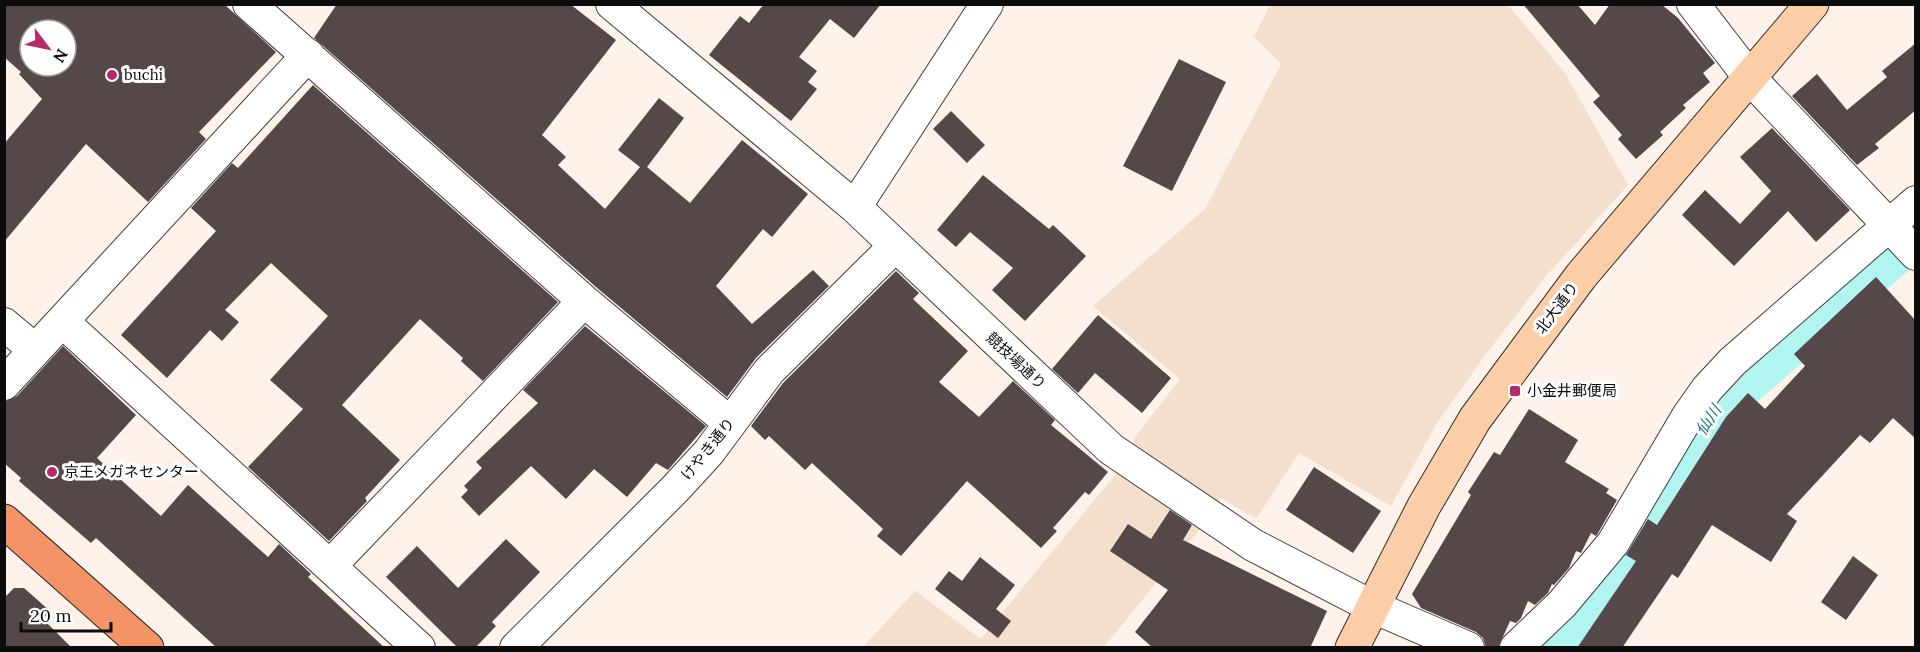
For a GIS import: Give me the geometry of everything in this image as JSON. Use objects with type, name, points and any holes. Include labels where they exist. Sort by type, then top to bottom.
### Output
[{"type":"main road","points":[[4,521],[147,648]]},
{"type":"street","points":[[249,4],[584,301],[730,423]]},
{"type":"street","name":"競技場通り","points":[[612,4],[855,207],[1111,449],[1253,545],[1371,606],[1468,648]]},
{"type":"street","points":[[855,207],[987,4]]},
{"type":"street","points":[[1693,4],[1750,78],[1902,240]]},
{"type":"street","name":"北大通り","points":[[1352,648],[1371,606],[1424,506],[1475,419],[1581,276],[1812,4]]},
{"type":"street","points":[[4,384],[308,55]]},
{"type":"street","points":[[1516,648],[1562,604],[1613,543],[1707,389],[1732,362],[1902,240],[1916,202]]},
{"type":"street","name":"けやき通り","points":[[516,648],[675,489],[709,452],[769,371],[895,246]]},
{"type":"street","points":[[330,566],[584,301]]},
{"type":"street","points":[[62,321],[419,648]]},
{"type":"street","points":[[4,324],[35,350]]},
{"type":"shaded area","points":[[1270,5],[1508,5],[1565,73],[1628,185],[1547,275],[1483,358],[1437,423],[1391,506],[1299,453],[1256,519],[1221,498],[1204,524],[1104,647],[862,648],[915,591],[981,639],[1123,465],[1136,436],[1180,379],[1093,306],[1205,209],[1281,64],[1254,37]]},
{"type":"building","points":[[4,4],[224,4],[276,52],[199,132],[206,139],[148,202],[86,144],[4,242],[4,144],[42,99],[23,78],[78,78],[78,18],[18,18],[18,69],[4,57]]},
{"type":"building","points":[[337,4],[570,4],[616,40],[542,135],[566,157],[558,165],[605,209],[640,167],[618,150],[659,98],[684,118],[647,167],[690,203],[742,140],[808,194],[772,237],[763,229],[716,286],[752,324],[813,270],[829,286],[756,358],[727,397],[596,287],[314,38]]},
{"type":"building","points":[[764,4],[881,4],[854,38],[830,19],[799,57],[817,71],[808,82],[817,89],[791,121],[709,55],[740,16],[749,23]]},
{"type":"building","points":[[1523,4],[1577,4],[1595,25],[1610,4],[1661,4],[1678,18],[1715,63],[1703,73],[1710,82],[1683,105],[1686,108],[1660,132],[1663,135],[1636,159],[1618,139],[1622,135],[1593,102],[1600,96]]},
{"type":"building","points":[[1916,43],[1916,110],[1875,144],[1879,148],[1857,165],[1792,96],[1817,74],[1847,110],[1887,77],[1882,71]]},
{"type":"building","points":[[1179,59],[1226,82],[1172,191],[1123,166]]},
{"type":"building","points":[[313,85],[558,302],[483,381],[461,361],[463,358],[420,319],[342,405],[400,460],[365,498],[367,501],[329,541],[248,467],[303,409],[270,380],[328,316],[271,263],[225,310],[239,322],[222,341],[210,330],[167,378],[121,335],[216,231],[191,208],[232,163],[238,168]]},
{"type":"building","points":[[951,111],[985,145],[967,163],[933,129]]},
{"type":"building","points":[[1772,128],[1850,210],[1816,242],[1788,211],[1734,266],[1682,215],[1705,190],[1740,224],[1771,191],[1740,157]]},
{"type":"building","points":[[983,175],[1049,229],[1053,225],[1086,256],[1025,321],[992,290],[1013,268],[970,232],[956,247],[937,230]]},
{"type":"building","points":[[896,271],[919,293],[913,299],[968,351],[939,382],[979,417],[1013,381],[1055,420],[1051,425],[1108,472],[1089,495],[1085,492],[1053,528],[1057,531],[1041,548],[967,481],[901,556],[877,536],[883,529],[812,463],[805,470],[769,436],[765,440],[751,426],[783,383]]},
{"type":"building","points":[[1876,277],[1916,321],[1916,439],[1893,418],[1870,443],[1860,435],[1787,514],[1797,521],[1771,562],[1712,525],[1678,578],[1672,574],[1622,648],[1577,648],[1636,561],[1626,555],[1648,519],[1657,525],[1726,417],[1748,393],[1765,409],[1805,366],[1794,354]]},
{"type":"building","points":[[1098,315],[1171,378],[1142,413],[1095,373],[1078,393],[1052,369]]},
{"type":"building","points":[[585,326],[706,426],[668,470],[656,463],[627,497],[594,469],[566,499],[531,466],[479,516],[461,497],[468,490],[464,486],[482,468],[476,462],[538,403],[523,390]]},
{"type":"building","points":[[63,346],[136,415],[97,458],[161,516],[188,485],[268,557],[279,544],[311,574],[308,577],[385,648],[217,648],[96,538],[91,543],[19,481],[21,478],[4,463],[4,402],[17,396]]},
{"type":"building","points":[[1529,409],[1578,440],[1565,462],[1609,489],[1606,493],[1617,500],[1596,536],[1591,533],[1581,553],[1576,551],[1569,568],[1554,585],[1552,584],[1548,593],[1535,605],[1528,601],[1521,618],[1516,623],[1510,621],[1498,648],[1486,648],[1483,638],[1476,632],[1421,608],[1412,594],[1471,495],[1468,492],[1494,452],[1500,455]]},
{"type":"building","points":[[1314,467],[1381,511],[1353,553],[1286,510]]},
{"type":"building","points":[[1170,510],[1192,525],[1183,540],[1327,611],[1310,648],[1153,648],[1135,632],[1168,590],[1110,551],[1128,524],[1151,539]]},
{"type":"building","points":[[506,539],[540,572],[492,622],[496,626],[475,648],[458,648],[386,577],[417,546],[458,588]]},
{"type":"building","points":[[1853,556],[1878,575],[1846,620],[1821,602]]},
{"type":"building","points":[[980,557],[1015,585],[996,609],[1011,621],[998,638],[935,589],[949,571],[962,581]]},
{"type":"building","points":[[14,588],[24,588],[50,611],[43,619],[72,648],[4,648],[4,598]]},
{"type":"waterway","name":"仙川","points":[[1541,648],[1605,581],[1693,438],[1724,395],[1916,228]]},
{"type":"place","name":"buchi","points":[[112,75]]},
{"type":"place","name":"小金井郵便局","points":[[1515,391]]},
{"type":"place","name":"京王メガネセンター","points":[[52,472]]}]
